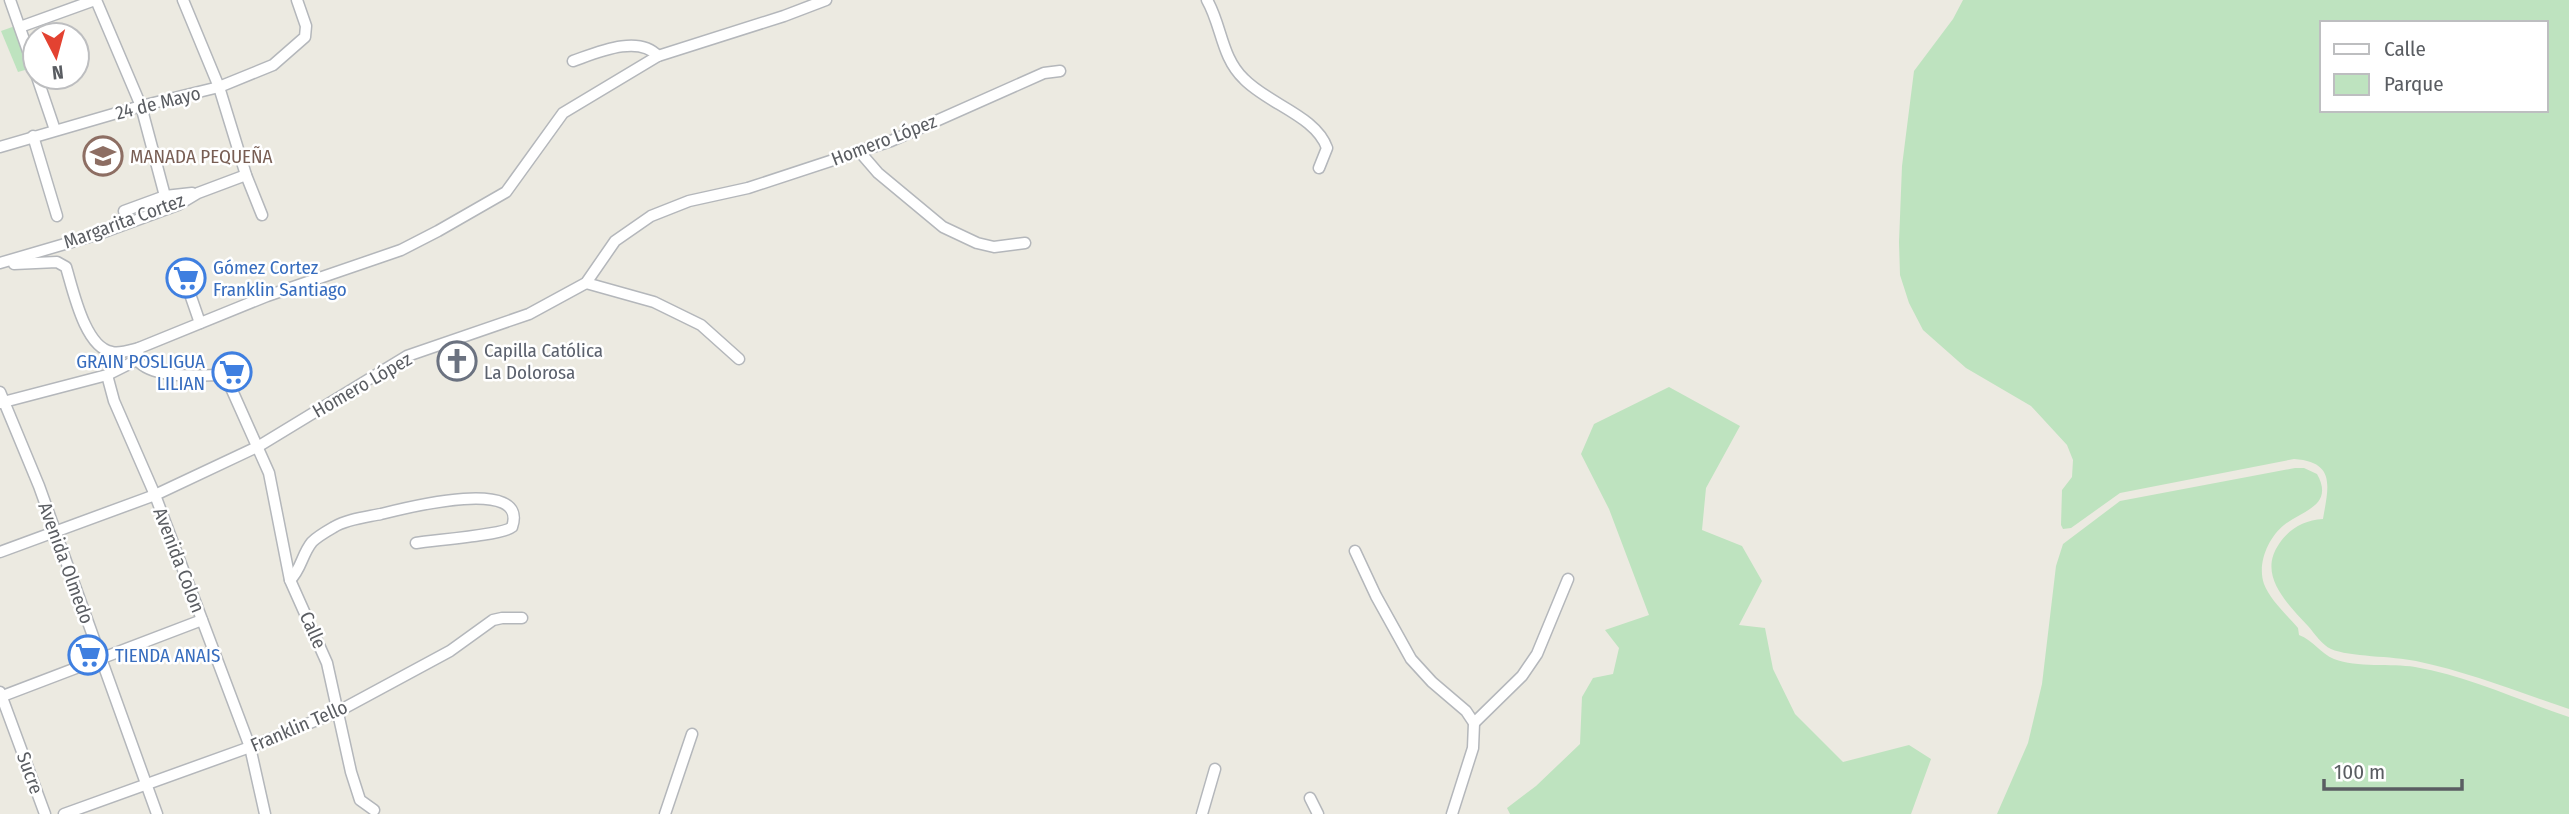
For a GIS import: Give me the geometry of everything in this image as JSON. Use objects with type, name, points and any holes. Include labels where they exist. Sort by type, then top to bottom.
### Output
[{"type":"street","points":[[10,0],[21,30]]},
{"type":"street","points":[[20,27],[96,0],[141,106],[165,196]]},
{"type":"street","points":[[183,0],[219,87],[246,175],[262,215]]},
{"type":"street","name":"24 de Mayo","points":[[0,147],[141,106],[219,87],[273,65],[305,37],[306,26],[297,0]]},
{"type":"street","points":[[1,399],[107,375],[138,354],[200,323],[267,296],[401,250],[506,192],[563,113],[658,56],[826,0]]},
{"type":"street","points":[[1207,0],[1230,63],[1245,81],[1291,114],[1311,124],[1323,138],[1327,148],[1319,168]]},
{"type":"street","points":[[573,61],[635,45],[652,49],[658,56]]},
{"type":"street","name":"Homero López","points":[[0,552],[155,495],[259,446],[407,356],[529,314],[586,284],[615,241],[651,216],[689,201],[748,188],[891,141],[1044,73],[1060,71]]},
{"type":"street","points":[[42,91],[55,130]]},
{"type":"street","points":[[33,136],[57,216]]},
{"type":"street","points":[[859,152],[878,173],[943,227],[978,243],[994,247],[1025,243]]},
{"type":"street","name":"Margarita Cortez","points":[[0,264],[99,234],[178,205],[198,193],[246,175]]},
{"type":"street","points":[[124,211],[165,196],[198,193]]},
{"type":"street","points":[[0,264],[57,262],[66,267],[86,328],[97,344],[113,353],[138,354]]},
{"type":"street","points":[[586,284],[654,302],[701,325],[739,359]]},
{"type":"street","points":[[191,297],[200,323]]},
{"type":"street","name":"Calle","points":[[138,354],[145,368],[166,373],[223,375],[232,388],[269,473],[290,580],[327,663],[360,800],[374,810]]},
{"type":"street","name":"Avenida Colon","points":[[107,375],[114,401],[155,495],[250,747],[265,814]]},
{"type":"street","name":"Avenida Olmedo","points":[[1,399],[55,531],[157,814]]},
{"type":"street","points":[[290,580],[296,574],[312,542],[338,524],[429,502],[467,498],[505,505],[511,509],[514,517],[512,527],[504,532],[416,543]]},
{"type":"street","points":[[1355,551],[1411,659],[1432,682],[1466,711],[1474,723],[1473,748],[1452,814]]},
{"type":"street","points":[[1474,723],[1522,676],[1537,653],[1568,579]]},
{"type":"street","name":"Franklin Tello","points":[[64,814],[250,747],[337,712],[450,651],[494,620],[522,618]]},
{"type":"street","points":[[1,695],[202,620]]},
{"type":"street","name":"Sucre","points":[[1,695],[46,814]]},
{"type":"street","points":[[665,814],[692,734]]},
{"type":"street","points":[[1202,814],[1215,769]]},
{"type":"street","points":[[1310,798],[1316,813]]},
{"type":"green space","points":[[1963,0],[2569,0],[2569,709],[2455,671],[2406,659],[2339,652],[2322,642],[2284,599],[2273,578],[2271,567],[2273,556],[2287,534],[2303,523],[2323,519],[2327,497],[2326,478],[2317,465],[2308,461],[2294,459],[2120,493],[2071,528],[2063,529],[2062,490],[2072,477],[2073,460],[2067,445],[2031,406],[1966,368],[1923,330],[1909,303],[1900,275],[1899,242],[1902,166],[1914,71],[1953,19]]},
{"type":"green space","points":[[18,25],[21,34],[21,71],[18,72],[1,31]]},
{"type":"green space","points":[[1669,387],[1740,426],[1706,488],[1702,530],[1742,546],[1762,581],[1739,625],[1765,628],[1773,669],[1795,714],[1843,762],[1909,745],[1931,759],[1911,814],[1510,814],[1507,808],[1536,786],[1580,744],[1582,697],[1593,678],[1613,674],[1619,648],[1605,630],[1649,615],[1609,509],[1581,454],[1594,424]]},
{"type":"green space","points":[[2304,468],[2317,474],[2322,494],[2314,506],[2278,530],[2265,552],[2262,576],[2274,602],[2298,628],[2299,635],[2329,657],[2343,662],[2406,666],[2435,671],[2474,682],[2569,717],[2569,814],[1997,814],[2028,743],[2042,684],[2056,566],[2063,544],[2120,501]]},
{"type":"place","name":"MANADA PEQUEÑA","points":[[103,156]]},
{"type":"place","name":"Gómez Cortez Franklin Santiago","points":[[186,278]]},
{"type":"place","name":"Capilla Católica La Dolorosa","points":[[457,361]]},
{"type":"place","name":"GRAIN POSLIGUA LILIAN","points":[[232,372]]},
{"type":"place","name":"TIENDA ANAIS","points":[[88,655]]}]
